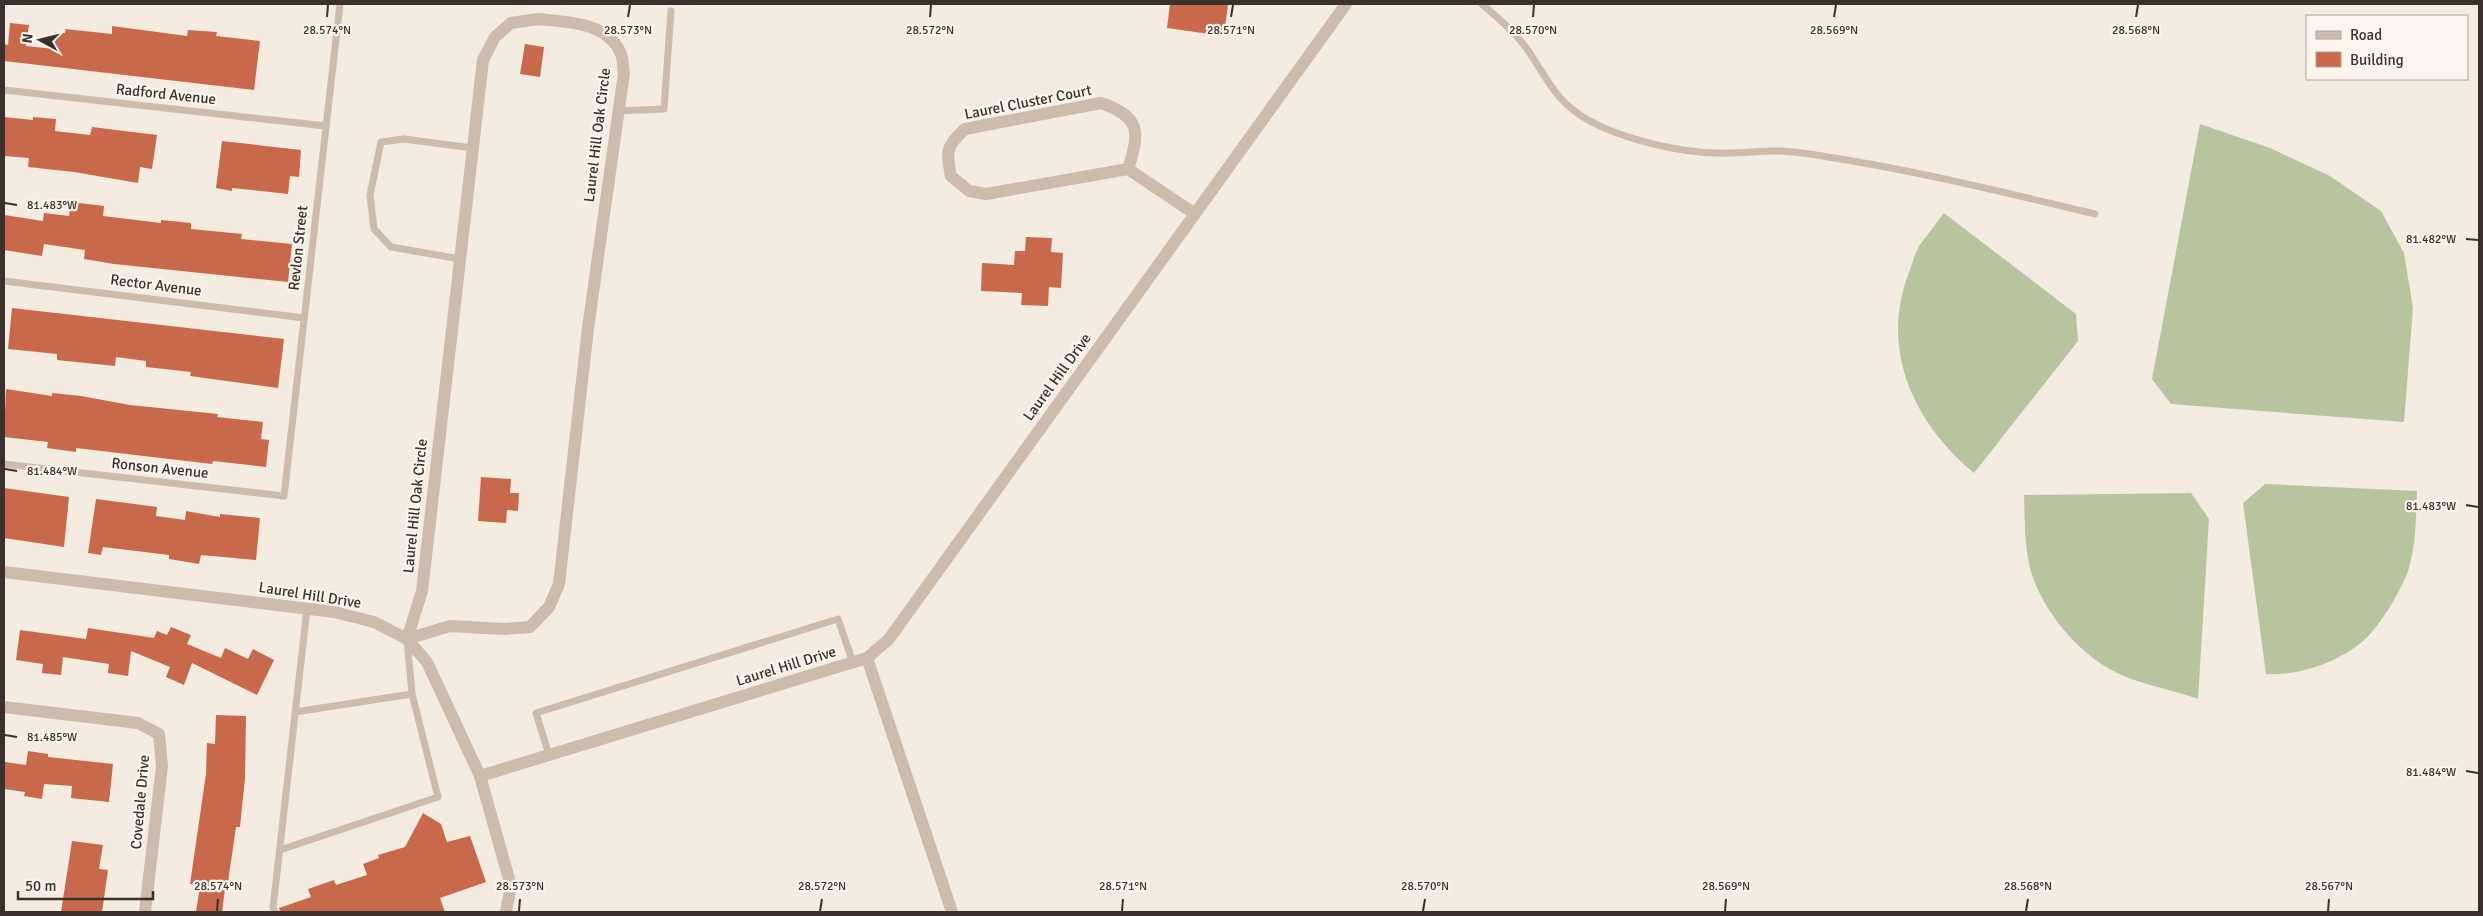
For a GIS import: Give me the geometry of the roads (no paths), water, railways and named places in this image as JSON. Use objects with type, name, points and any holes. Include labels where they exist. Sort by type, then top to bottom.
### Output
[{"type":"street","name":"Laurel Hill Drive","points":[[4,572],[334,612],[374,622],[406,639],[427,662],[480,776],[867,658],[889,639],[1346,4]]},
{"type":"street","name":"Laurel Hill Oak Circle","points":[[538,19],[588,25],[604,34],[620,53],[624,73],[588,328],[559,584],[549,607],[530,627],[505,629],[450,626],[406,639],[422,591],[482,60],[495,37],[511,23],[538,19]]},
{"type":"street","name":"Laurel Cluster Court","points":[[1101,103],[1120,110],[1131,120],[1136,142],[1128,169],[986,194],[969,191],[951,176],[947,156],[950,142],[965,129],[1101,103]]},
{"type":"street","points":[[1128,169],[1195,214]]},
{"type":"street","points":[[867,658],[952,912]]},
{"type":"street","name":"Covedale Drive","points":[[4,707],[138,723],[160,734],[162,766],[145,912]]},
{"type":"street","points":[[480,776],[511,886],[506,912]]},
{"type":"lane","name":"Revlon Street","points":[[284,496],[340,4]]},
{"type":"lane","points":[[1482,4],[1527,49],[1546,83],[1566,105],[1586,119],[1613,133],[1656,145],[1717,154],[1777,151],[1837,158],[1906,170],[2095,214]]},
{"type":"lane","points":[[619,111],[664,109],[671,12]]},
{"type":"lane","name":"Radford Avenue","points":[[4,90],[326,126]]},
{"type":"lane","points":[[460,259],[391,248],[374,229],[370,195],[381,142],[404,139],[472,148]]},
{"type":"lane","name":"Rector Avenue","points":[[4,281],[304,318]]},
{"type":"lane","name":"Ronson Avenue","points":[[4,464],[284,496]]},
{"type":"lane","points":[[275,912],[273,908],[308,609]]},
{"type":"lane","points":[[549,755],[536,713],[838,619],[853,662]]},
{"type":"lane","points":[[280,850],[438,797],[412,694],[406,639]]},
{"type":"lane","points":[[295,712],[412,694]]}]
